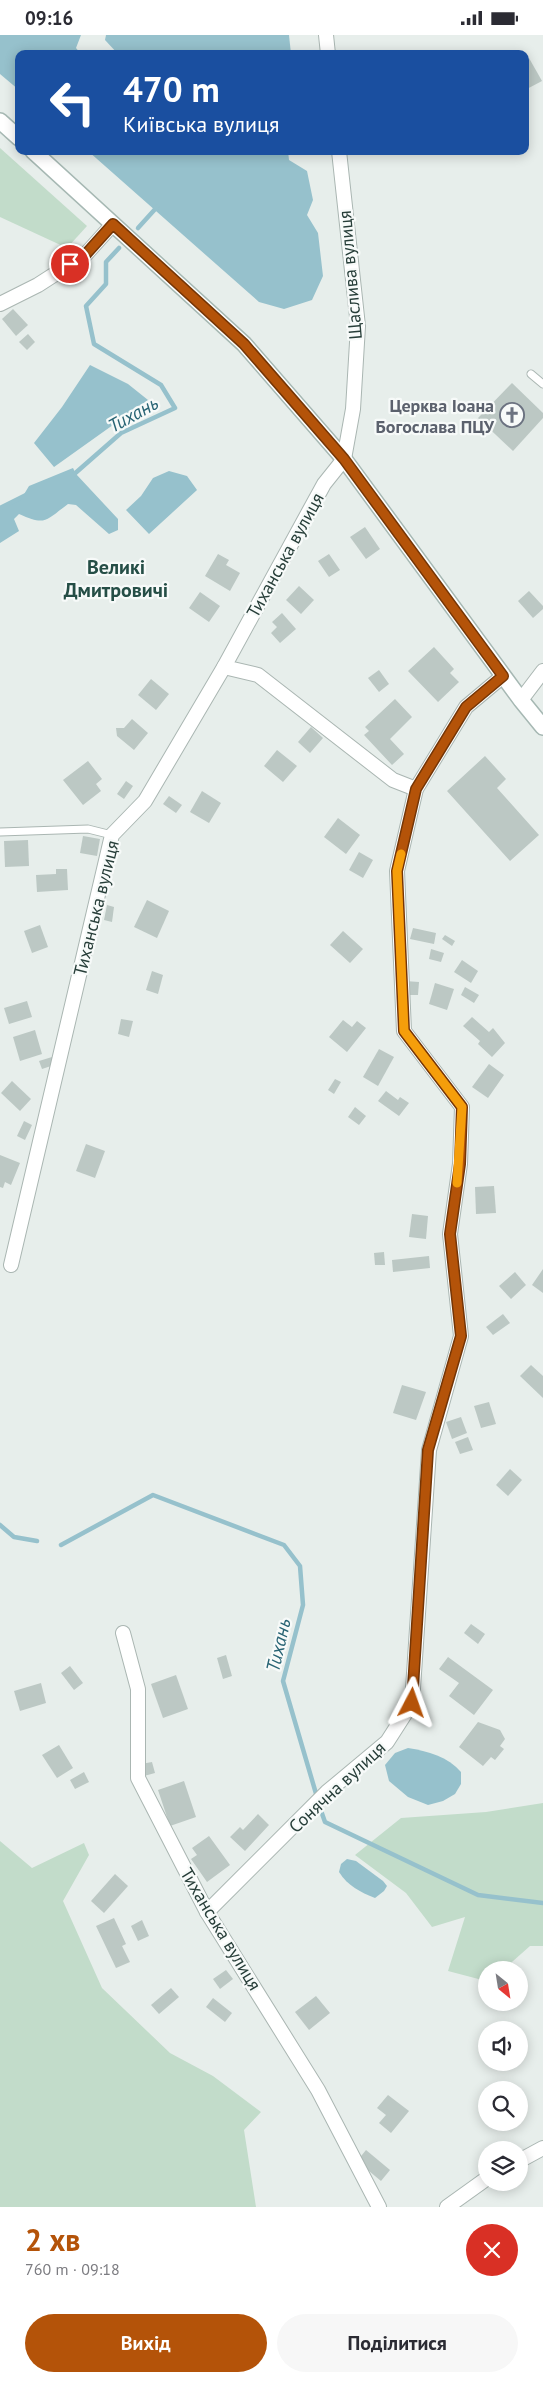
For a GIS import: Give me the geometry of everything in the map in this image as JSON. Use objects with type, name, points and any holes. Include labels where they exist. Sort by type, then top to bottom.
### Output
[{"type":"main road","points":[[0,121],[15,135]]},
{"type":"main road","points":[[37,155],[244,344],[344,459],[503,676],[543,727]]},
{"type":"street","points":[[326,35],[328,50]]},
{"type":"street","name":"Щаслива вулиця","points":[[339,155],[358,325],[353,409],[344,459]]},
{"type":"street","points":[[0,304],[38,285],[86,254],[113,224]]},
{"type":"street","name":"Тиханська вулиця","points":[[12,1265],[112,835],[145,801],[224,667],[324,484],[344,459]]},
{"type":"street","points":[[224,667],[258,675],[393,781],[416,789]]},
{"type":"street","points":[[521,700],[543,671]]},
{"type":"street","name":"Сонячна вулиця","points":[[207,1912],[327,1792],[387,1742],[412,1703],[428,1450],[461,1336],[450,1234],[460,1164],[462,1107],[404,1031],[397,871],[416,789],[466,707],[503,676]]},
{"type":"street","name":"Тиханська вулиця","points":[[123,1633],[138,1689],[138,1779],[207,1912],[318,2090],[379,2207]]},
{"type":"street","points":[[528,2156],[543,2148]]},
{"type":"street","points":[[447,2207],[478,2185]]},
{"type":"lane","points":[[531,374],[543,384]]},
{"type":"lane","points":[[0,832],[88,829],[112,835]]},
{"type":"green space","points":[[0,148],[87,226],[67,248],[0,217]]},
{"type":"green space","points":[[543,1803],[543,1946],[530,1946],[513,1961],[478,1961],[478,1979],[448,1971],[465,1917],[432,1927],[406,1893],[355,1855],[401,1818],[486,1812]]},
{"type":"green space","points":[[0,1841],[32,1868],[84,1843],[89,1855],[63,1901],[102,1988],[170,2053],[213,2076],[261,2112],[244,2130],[256,2207],[0,2207]]},
{"type":"water","points":[[0,35],[81,35],[76,48],[78,50],[15,50],[15,87],[0,74]]},
{"type":"water","points":[[106,35],[289,35],[291,50],[114,50],[105,40]]},
{"type":"water","points":[[93,155],[288,155],[289,160],[307,171],[313,200],[307,215],[318,233],[323,276],[312,300],[284,309],[259,302]]},
{"type":"water","points":[[90,365],[128,384],[148,400],[54,467],[34,443],[62,407]]},
{"type":"water","points":[[73,468],[76,474],[118,519],[118,530],[109,534],[76,505],[68,504],[45,520],[35,520],[19,514],[14,519],[19,531],[0,543],[0,508],[23,496],[29,486]]},
{"type":"water","points":[[169,471],[187,476],[197,490],[149,534],[126,510],[141,496],[153,478]]},
{"type":"water","points":[[408,1748],[437,1755],[456,1767],[461,1772],[461,1784],[455,1794],[443,1801],[428,1805],[408,1797],[389,1781],[385,1765],[395,1753]]},
{"type":"water","points":[[347,1859],[356,1861],[383,1881],[387,1886],[384,1891],[375,1898],[350,1885],[339,1872],[341,1864]]},
{"type":"building","points":[[529,58],[542,81],[529,88]]},
{"type":"building","points":[[13,309],[28,325],[16,336],[2,319]]},
{"type":"building","points":[[28,334],[35,342],[27,350],[19,342]]},
{"type":"building","name":"Церква Іоана Богослава ПЦУ","points":[[512,383],[543,413],[543,418],[513,451],[478,418]]},
{"type":"building","points":[[365,527],[380,549],[366,559],[350,537]]},
{"type":"building","points":[[218,554],[229,560],[226,565],[240,573],[230,591],[205,576]]},
{"type":"building","points":[[329,554],[340,570],[329,577],[318,561]]},
{"type":"building","points":[[299,586],[314,600],[301,614],[286,600]]},
{"type":"building","points":[[529,591],[543,606],[543,609],[533,618],[518,601]]},
{"type":"building","points":[[200,592],[220,606],[209,622],[189,608]]},
{"type":"building","points":[[282,613],[296,629],[280,643],[271,633],[277,627],[272,622]]},
{"type":"building","points":[[434,647],[454,669],[450,673],[459,682],[438,702],[408,671]]},
{"type":"building","points":[[379,670],[389,684],[379,692],[368,678]]},
{"type":"building","points":[[151,679],[169,694],[156,710],[138,695]]},
{"type":"building","points":[[395,699],[412,717],[390,739],[404,754],[392,765],[364,735],[369,731],[365,727]]},
{"type":"building","points":[[132,719],[148,733],[134,750],[117,736],[116,728],[124,728]]},
{"type":"building","points":[[311,727],[323,738],[310,753],[298,742]]},
{"type":"building","points":[[277,750],[297,766],[283,782],[264,766]]},
{"type":"building","points":[[485,756],[506,779],[497,788],[539,835],[510,861],[447,791]]},
{"type":"building","points":[[88,761],[102,779],[96,784],[101,791],[83,805],[63,780]]},
{"type":"building","points":[[126,781],[133,786],[124,799],[117,794]]},
{"type":"building","points":[[202,791],[221,803],[209,823],[190,812]]},
{"type":"building","points":[[169,796],[182,805],[176,813],[163,804]]},
{"type":"building","points":[[338,818],[360,835],[346,854],[324,837]]},
{"type":"building","points":[[83,836],[100,839],[97,856],[80,853]]},
{"type":"building","points":[[28,840],[29,866],[5,867],[4,841]]},
{"type":"building","points":[[359,852],[373,860],[363,878],[349,870]]},
{"type":"building","points":[[56,869],[67,869],[68,890],[37,892],[36,875],[56,874]]},
{"type":"building","points":[[147,900],[169,911],[157,938],[134,927]]},
{"type":"building","points":[[107,905],[114,907],[112,922],[104,920]]},
{"type":"building","points":[[40,925],[48,947],[32,953],[24,931]]},
{"type":"building","points":[[413,928],[436,933],[434,944],[410,939]]},
{"type":"building","points":[[343,931],[363,949],[350,963],[330,945]]},
{"type":"building","points":[[445,935],[455,941],[452,946],[442,939]]},
{"type":"building","points":[[431,949],[444,953],[441,962],[429,959]]},
{"type":"building","points":[[462,960],[478,971],[471,983],[454,972]]},
{"type":"building","points":[[152,971],[163,975],[158,994],[146,990]]},
{"type":"building","points":[[405,981],[419,982],[418,995],[405,995]]},
{"type":"building","points":[[435,983],[454,989],[447,1010],[429,1004]]},
{"type":"building","points":[[465,987],[479,995],[474,1003],[461,995]]},
{"type":"building","points":[[27,1001],[32,1017],[9,1024],[4,1008]]},
{"type":"building","points":[[472,1017],[489,1032],[493,1028],[505,1043],[492,1057],[478,1044],[480,1041],[463,1026]]},
{"type":"building","points":[[121,1019],[133,1021],[129,1037],[118,1034]]},
{"type":"building","points":[[343,1020],[352,1027],[357,1021],[366,1028],[347,1052],[329,1037]]},
{"type":"building","points":[[35,1030],[42,1054],[20,1061],[13,1037]]},
{"type":"building","points":[[379,1049],[394,1057],[378,1086],[363,1077]]},
{"type":"building","points":[[52,1057],[54,1065],[42,1069],[39,1061]]},
{"type":"building","points":[[489,1064],[504,1075],[488,1098],[472,1087]]},
{"type":"building","points":[[335,1079],[341,1082],[334,1094],[328,1090]]},
{"type":"building","points":[[12,1081],[31,1099],[20,1111],[1,1093]]},
{"type":"building","points":[[386,1091],[398,1100],[400,1097],[409,1103],[399,1116],[378,1101]]},
{"type":"building","points":[[355,1107],[366,1116],[359,1125],[348,1117]]},
{"type":"building","points":[[24,1121],[32,1125],[25,1140],[17,1136]]},
{"type":"building","points":[[86,1144],[105,1151],[95,1178],[76,1171]]},
{"type":"building","points":[[0,1155],[20,1163],[11,1185],[5,1182],[3,1188],[0,1187]]},
{"type":"building","points":[[494,1186],[496,1213],[476,1214],[475,1187]]},
{"type":"building","points":[[412,1214],[428,1216],[426,1239],[409,1237]]},
{"type":"building","points":[[384,1252],[385,1265],[375,1265],[374,1253]]},
{"type":"building","points":[[429,1256],[430,1268],[393,1272],[392,1260]]},
{"type":"building","points":[[543,1269],[543,1293],[532,1285]]},
{"type":"building","points":[[515,1272],[526,1285],[511,1299],[499,1286]]},
{"type":"building","points":[[503,1314],[510,1323],[493,1335],[486,1327]]},
{"type":"building","points":[[531,1365],[543,1376],[543,1398],[520,1376]]},
{"type":"building","points":[[402,1385],[426,1392],[416,1420],[393,1413]]},
{"type":"building","points":[[489,1402],[496,1424],[481,1428],[474,1406]]},
{"type":"building","points":[[461,1417],[467,1433],[452,1439],[446,1422]]},
{"type":"building","points":[[468,1437],[473,1450],[460,1454],[455,1442]]},
{"type":"building","points":[[510,1469],[522,1480],[508,1496],[496,1485]]},
{"type":"building","points":[[471,1624],[485,1634],[478,1644],[464,1633]]},
{"type":"building","points":[[226,1655],[232,1676],[223,1679],[217,1658]]},
{"type":"building","points":[[448,1657],[493,1690],[474,1715],[449,1696],[459,1683],[439,1669]]},
{"type":"building","points":[[70,1666],[83,1683],[74,1690],[61,1673]]},
{"type":"building","points":[[176,1675],[188,1709],[163,1718],[151,1684]]},
{"type":"building","points":[[41,1683],[46,1703],[20,1711],[14,1691]]},
{"type":"building","points":[[478,1722],[500,1730],[505,1739],[500,1746],[504,1749],[495,1760],[491,1757],[483,1766],[459,1747]]},
{"type":"building","points":[[59,1745],[73,1768],[57,1778],[42,1755]]},
{"type":"building","points":[[152,1762],[155,1773],[144,1776],[141,1764]]},
{"type":"building","points":[[84,1772],[89,1782],[75,1789],[70,1780]]},
{"type":"building","points":[[184,1781],[196,1817],[170,1826],[158,1790]]},
{"type":"building","points":[[258,1814],[269,1825],[245,1851],[230,1837],[240,1827],[243,1830]]},
{"type":"building","points":[[209,1836],[230,1865],[207,1882],[191,1859],[197,1855],[192,1848]]},
{"type":"building","points":[[115,1874],[128,1886],[104,1913],[91,1901]]},
{"type":"building","points":[[114,1918],[126,1944],[122,1946],[130,1962],[116,1968],[96,1926]]},
{"type":"building","points":[[142,1920],[149,1936],[138,1941],[131,1926]]},
{"type":"building","points":[[226,1970],[233,1979],[220,1989],[213,1979]]},
{"type":"building","points":[[171,1988],[179,1997],[159,2014],[151,2005]]},
{"type":"building","points":[[316,1996],[330,2013],[309,2030],[295,2012]]},
{"type":"building","points":[[213,1998],[232,2013],[225,2022],[206,2007]]},
{"type":"building","points":[[388,2095],[409,2111],[391,2133],[379,2123],[386,2115],[377,2108]]},
{"type":"building","points":[[366,2150],[390,2170],[381,2181],[357,2161]]},
{"type":"waterway","name":"Тихань","points":[[138,228],[157,207]]},
{"type":"waterway","name":"Тихань","points":[[72,476],[121,433],[175,408],[161,385],[94,344],[86,306],[106,284],[106,262],[119,248]]},
{"type":"waterway","name":"Тихань","points":[[0,508],[28,494]]},
{"type":"waterway","name":"Тихань","points":[[61,1545],[153,1495],[284,1545],[300,1566],[303,1605],[283,1681],[317,1797]]},
{"type":"waterway","name":"Тихань","points":[[0,1525],[14,1537],[37,1541]]},
{"type":"waterway","name":"Тихань","points":[[319,1805],[325,1822],[478,1895],[543,1903]]},
{"type":"slow traffic","points":[[401,854],[397,871],[404,1031],[462,1107],[460,1164],[457,1183]]},
{"type":"place","name":"Церква Іоана Богослава ПЦУ","points":[[512,415]]},
{"type":"district","name":"Великі Дмитровичі","points":[[116,578]]},
{"type":"route","points":[[70,264],[86,254],[113,224],[244,344],[344,459],[503,676],[466,707],[416,789],[397,871],[404,1031],[462,1107],[460,1164],[450,1234],[461,1336],[428,1450],[426,1513],[412,1703]]}]
